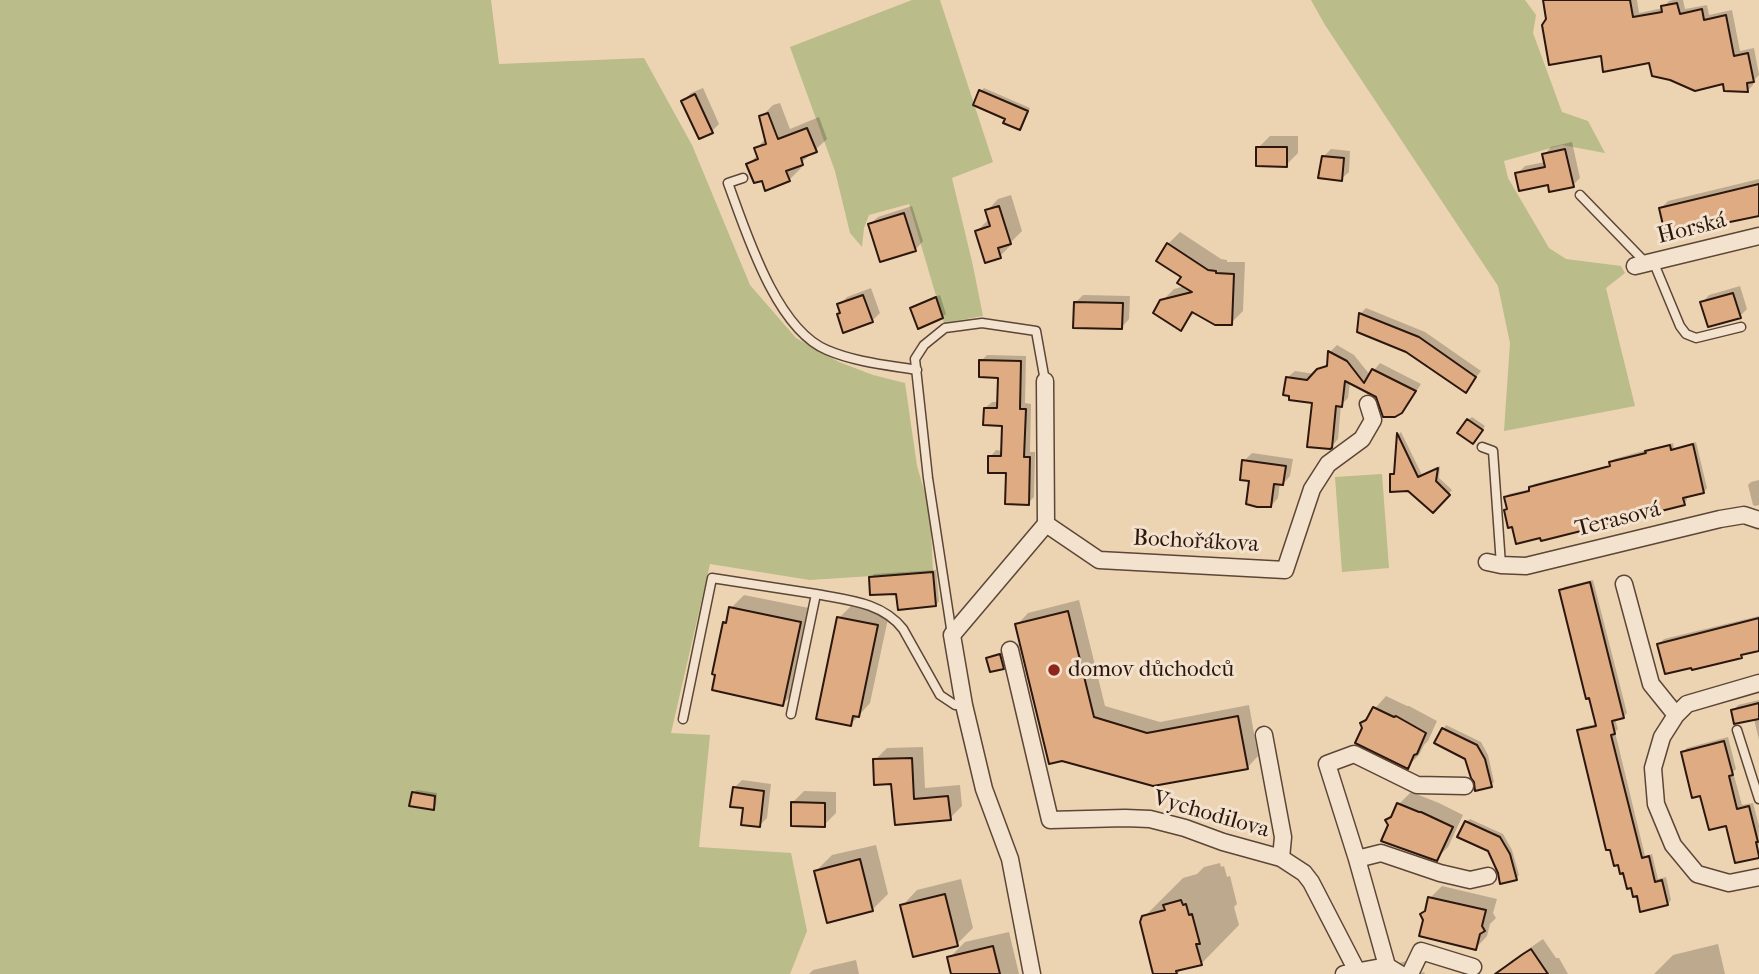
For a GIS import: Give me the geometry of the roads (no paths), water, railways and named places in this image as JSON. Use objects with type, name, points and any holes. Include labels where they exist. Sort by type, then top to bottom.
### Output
[{"type":"street","name":"Horská","points":[[1645,263],[1759,236]]},
{"type":"street","points":[[1032,974],[1010,859],[984,789],[964,705],[952,635],[1046,524],[1045,382]]},
{"type":"street","name":"Bochořákova","points":[[1046,524],[1099,560],[1285,570],[1312,489],[1328,464],[1362,439],[1373,420],[1368,404]]},
{"type":"street","name":"Terasová","points":[[1494,564],[1526,566],[1744,515],[1759,520]]},
{"type":"street","points":[[1624,584],[1651,684],[1676,715]]},
{"type":"street","name":"Vychodilova","points":[[1010,650],[1050,820],[1150,819],[1281,858],[1304,873],[1311,882],[1350,972],[1393,970],[1327,764],[1354,754],[1417,785],[1465,786]]},
{"type":"street","points":[[1759,683],[1687,704],[1676,715],[1662,737],[1653,768],[1656,804],[1673,845],[1698,874],[1729,883],[1759,877]]},
{"type":"street","name":"Vychodilova","points":[[1264,735],[1283,837],[1281,858]]},
{"type":"street","points":[[1357,859],[1381,853],[1470,880],[1488,876]]},
{"type":"street","points":[[1410,974],[1421,951],[1473,967]]},
{"type":"lane","points":[[743,178],[728,183],[753,252],[789,317],[808,338],[826,350],[916,370]]},
{"type":"lane","points":[[1580,195],[1645,263],[1686,334],[1696,338],[1741,327]]},
{"type":"lane","points":[[952,635],[928,478],[915,359],[924,345],[945,328],[982,323],[1036,331],[1045,382]]},
{"type":"lane","points":[[1482,447],[1493,451],[1494,564]]},
{"type":"lane","points":[[683,719],[712,578],[816,594],[878,608],[895,619],[903,629],[940,695],[955,705],[964,705]]},
{"type":"lane","points":[[791,714],[816,594]]},
{"type":"lane","points":[[1737,730],[1759,799]]},
{"type":"place","name":"domov důchodců","points":[[1054,670]]}]
